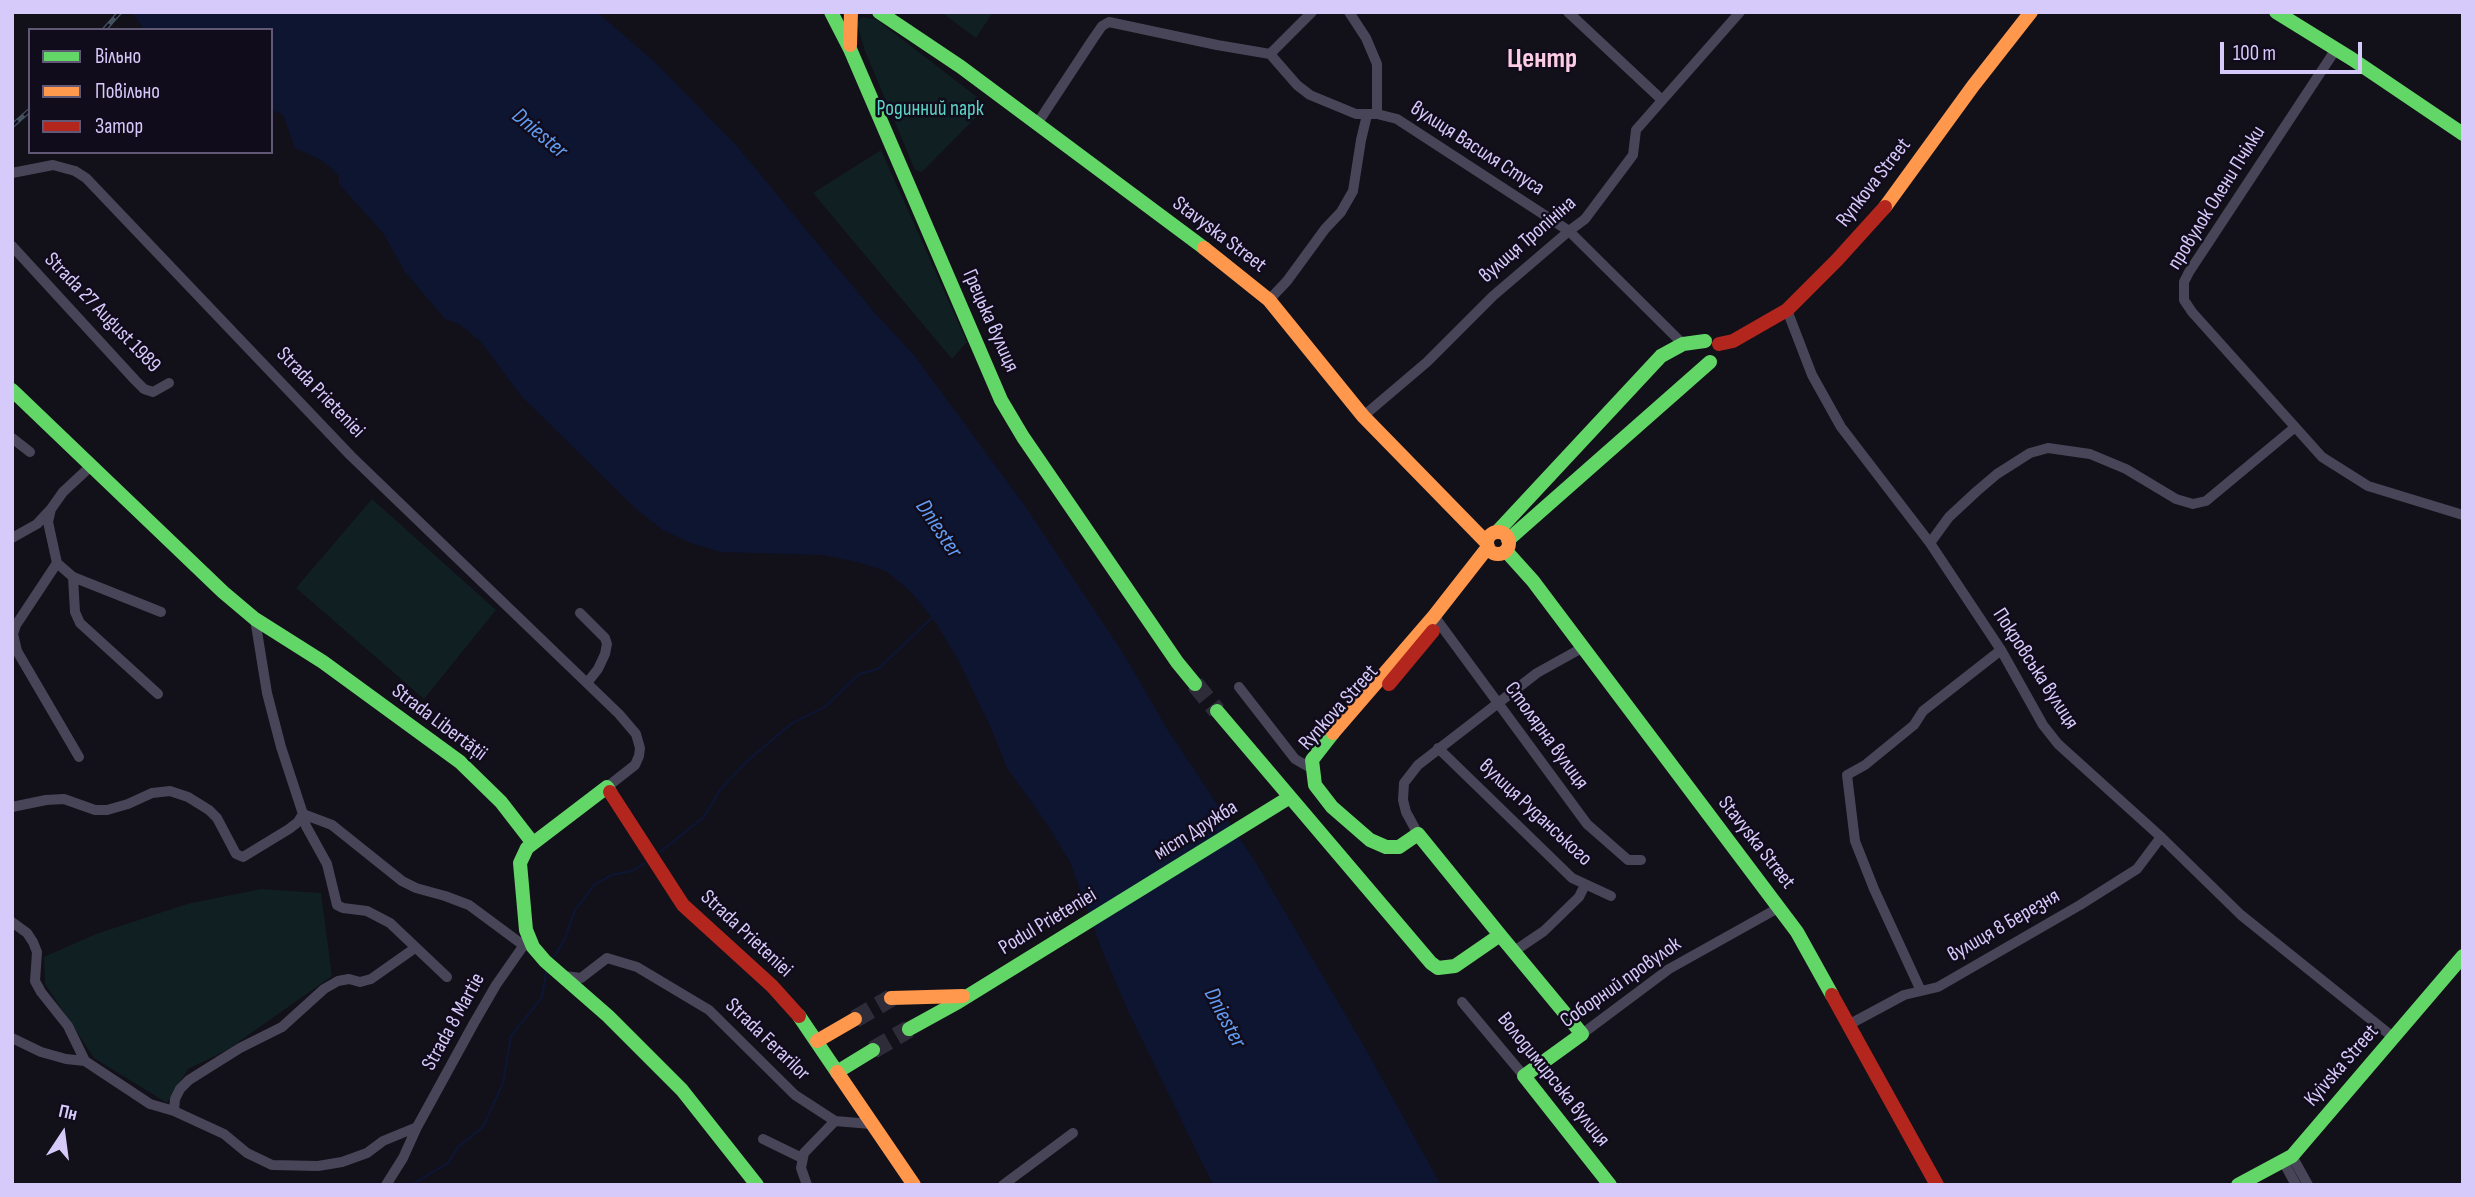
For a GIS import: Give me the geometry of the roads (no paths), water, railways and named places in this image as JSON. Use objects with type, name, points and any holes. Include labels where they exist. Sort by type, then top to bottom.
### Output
[{"type":"main road","name":"Грецька вулиця","points":[[831,12],[850,49],[1001,400],[1023,437],[1177,662],[1195,684]]},
{"type":"main road","name":"Грецька вулиця","points":[[850,49],[851,12]]},
{"type":"main road","name":"Stavyska Street","points":[[879,12],[1040,121]]},
{"type":"main road","name":"Stavyska Street","points":[[899,12],[1040,121],[1241,268],[1271,298],[1367,413],[1533,581],[1797,932],[1937,1185]]},
{"type":"main road","name":"Rynkova Street","points":[[1314,770],[1312,760],[1324,743],[1437,619],[1496,543],[1519,506],[1661,356],[1683,344],[1733,341],[1787,310],[1837,261],[1885,207],[2031,12]]},
{"type":"main road","points":[[2276,12],[2463,134]]},
{"type":"main road","points":[[2291,12],[2463,124]]},
{"type":"main road","name":"Stavyska Street","points":[[1271,298],[1363,416],[1496,543]]},
{"type":"main road","name":"Rynkova Street","points":[[1496,543],[1719,357],[1721,351],[1712,343]]},
{"type":"main road","name":"Strada Libertății","points":[[12,390],[223,592],[255,619],[323,662],[460,762],[501,802],[532,842]]},
{"type":"main road","points":[[1217,711],[1431,963],[1438,968],[1455,966],[1500,935]]},
{"type":"main road","points":[[1314,770],[1315,785],[1332,807],[1370,840],[1386,847],[1399,847],[1418,834],[1582,1034]]},
{"type":"main road","points":[[607,787],[532,842],[523,853],[520,863],[526,942],[608,1016],[682,1090],[757,1185]]},
{"type":"main road","name":"Strada Prieteniei","points":[[607,787],[690,913],[772,986],[817,1041],[914,1185]]},
{"type":"main road","name":"міст Дружба","points":[[1150,884],[1290,797]]},
{"type":"main road","name":"Podul Prieteniei","points":[[909,1029],[1150,884]]},
{"type":"main road","name":"Kyivska Street","points":[[2238,1185],[2288,1158],[2463,956]]},
{"type":"main road","points":[[891,998],[966,995]]},
{"type":"main road","points":[[817,1041],[855,1019]]},
{"type":"main road","name":"Соборний провулок","points":[[1524,1076],[1582,1034]]},
{"type":"main road","points":[[837,1072],[873,1050]]},
{"type":"main road","name":"Володимирська вулиця","points":[[1524,1076],[1611,1185]]},
{"type":"street","points":[[1040,121],[1093,38],[1102,26],[1109,22],[1270,54],[1312,12]]},
{"type":"street","points":[[1271,298],[1341,212],[1353,191],[1372,114],[1377,64],[1366,38],[1349,12]]},
{"type":"street","points":[[1568,12],[1662,100]]},
{"type":"street","name":"вулиця Тропініна","points":[[1367,413],[1427,362],[1493,296],[1585,219],[1633,155],[1636,130],[1740,12]]},
{"type":"street","name":"провулок Олени Пчілки","points":[[2294,428],[2192,312],[2184,300],[2183,291],[2189,272],[2336,49]]},
{"type":"street","name":"вулиця Василя Стуса","points":[[1270,54],[1297,85],[1310,95],[1356,114],[1397,119],[1569,231],[1683,344]]},
{"type":"street","name":"Strada Prieteniei","points":[[12,173],[53,165],[75,171],[86,178],[351,456],[619,714],[636,734],[639,756],[635,765],[607,787]]},
{"type":"street","name":"Strada 27 August 1989","points":[[12,246],[144,388],[153,392],[169,383]]},
{"type":"street","name":"Покровська вулиця","points":[[1787,310],[1812,374],[1842,427],[1930,542],[2001,650],[2043,725],[2059,744],[2241,915],[2394,1038]]},
{"type":"street","points":[[1930,542],[1948,517],[1977,491],[1997,474],[2031,453],[2048,448],[2090,454],[2126,469],[2176,499],[2193,504],[2206,501],[2294,428],[2322,457],[2368,486],[2463,515]]},
{"type":"street","points":[[12,438],[30,452]]},
{"type":"street","points":[[12,538],[37,524],[63,492],[92,465]]},
{"type":"street","points":[[51,509],[48,522],[57,563],[73,577],[161,612]]},
{"type":"street","points":[[57,563],[16,625],[13,634],[17,651],[79,757]]},
{"type":"street","points":[[73,577],[75,612],[80,623],[158,694]]},
{"type":"street","points":[[580,613],[605,638],[607,644],[598,669],[587,683]]},
{"type":"street","points":[[255,619],[267,693],[281,747],[306,826],[327,864],[337,905],[367,911],[390,923],[447,977]]},
{"type":"street","name":"Столярна вулиця","points":[[1437,619],[1587,824],[1628,860],[1641,860]]},
{"type":"street","points":[[1418,834],[1403,800],[1404,783],[1418,765],[1537,673],[1581,648]]},
{"type":"street","points":[[1922,991],[1874,889],[1856,841],[1847,775],[1865,765],[1914,725],[1923,711],[2001,650]]},
{"type":"street","points":[[1239,687],[1295,759],[1314,770]]},
{"type":"street","name":"вулиця Руданського","points":[[1438,748],[1572,878],[1611,896]]},
{"type":"street","points":[[12,807],[64,799],[96,810],[107,810],[152,793],[170,791],[188,797],[209,810],[217,818],[236,854],[243,857],[298,822],[303,814]]},
{"type":"street","points":[[303,814],[332,825],[402,881],[469,905],[526,942]]},
{"type":"street","name":"вулиця 8 Березня","points":[[1850,1024],[1904,995],[1938,987],[2137,869],[2161,837]]},
{"type":"street","points":[[1514,952],[1544,931],[1579,897],[1585,885]]},
{"type":"street","name":"Соборний провулок","points":[[1582,1034],[1669,969],[1780,907]]},
{"type":"street","points":[[12,922],[27,933],[33,942],[37,952],[35,981],[68,1026],[85,1061]]},
{"type":"street","name":"Strada 8 Martie","points":[[386,1185],[485,1004],[526,942]]},
{"type":"street","points":[[174,1111],[175,1099],[189,1080],[240,1048],[282,1027],[324,989],[338,981],[349,979],[360,982],[371,979],[415,948]]},
{"type":"street","name":"Strada Ferarilor","points":[[561,975],[581,978],[603,959],[613,958],[661,980],[709,1010],[795,1095],[835,1121],[871,1124]]},
{"type":"street","name":"Володимирська вулиця","points":[[1462,1002],[1524,1076]]},
{"type":"street","points":[[12,1038],[41,1052],[85,1061],[150,1104],[174,1111],[224,1134],[247,1153],[272,1165],[318,1166],[342,1162],[417,1127]]},
{"type":"street","points":[[807,1185],[802,1158],[811,1144],[835,1121]]},
{"type":"street","points":[[1003,1185],[1073,1133]]},
{"type":"street","points":[[763,1139],[802,1158]]},
{"type":"street","points":[[2288,1158],[2297,1185]]},
{"type":"street","points":[[2288,1158],[2308,1185]]},
{"type":"water","name":"Dniester","points":[[132,12],[597,12],[654,61],[737,146],[875,313],[914,355],[1023,503],[1123,653],[1168,730],[1258,866],[1364,1046],[1441,1185],[1213,1185],[1128,1011],[1100,945],[1070,862],[1007,768],[958,660],[936,623],[910,591],[886,571],[857,562],[823,555],[720,552],[688,542],[663,530],[637,510],[521,396],[481,342],[459,324],[445,319],[405,272],[383,233],[339,184],[339,176],[319,159],[295,148],[283,115],[273,110],[273,28],[143,28]]},
{"type":"waterway","points":[[660,852],[704,817],[720,790],[745,763],[792,723],[825,707],[859,674],[878,669],[934,616]]},
{"type":"waterway","points":[[554,957],[565,938],[575,910],[595,884],[612,875],[632,871],[645,863]]},
{"type":"waterway","points":[[411,1185],[448,1163],[458,1147],[483,1127],[503,1083],[511,1036],[542,997],[546,972]]},
{"type":"tunnel","points":[[1195,684],[1217,711]]},
{"type":"tunnel","points":[[855,1019],[891,998]]},
{"type":"tunnel","points":[[873,1050],[909,1029]]},
{"type":"railway","points":[[106,28],[120,12]]},
{"type":"railway","points":[[12,126],[28,112]]},
{"type":"district","name":"Центр","points":[[1542,60]]},
{"type":"park label","name":"Родинний парк","points":[[930,110]]}]
